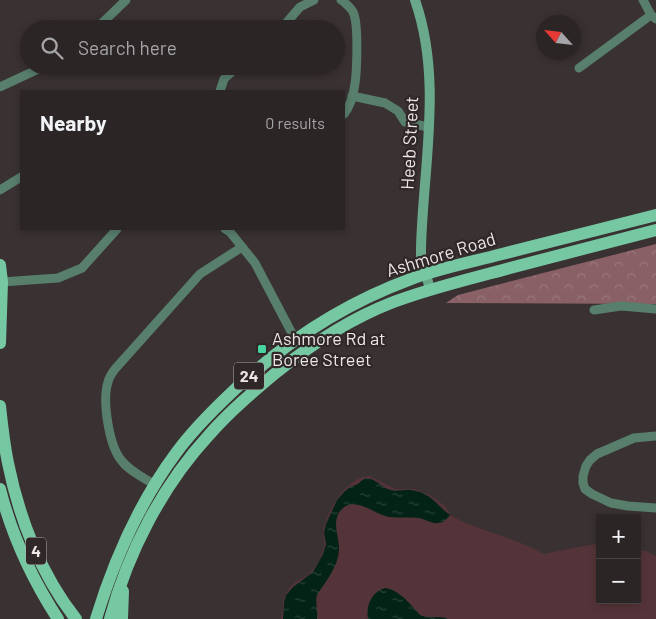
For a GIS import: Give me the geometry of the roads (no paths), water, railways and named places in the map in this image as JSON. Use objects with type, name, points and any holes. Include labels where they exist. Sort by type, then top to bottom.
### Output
[{"type":"main road","name":"Ashmore Road","points":[[96,619],[107,584],[133,523],[177,452],[204,420],[245,379],[295,339],[339,312],[370,296],[426,274],[656,214]]},
{"type":"main road","name":"Ashmore Road","points":[[110,619],[124,574],[143,531],[174,480],[208,436],[234,409],[302,352],[347,324],[390,304],[430,289],[656,230]]},
{"type":"main road","points":[[0,265],[2,282],[0,343]]},
{"type":"main road","name":"4","points":[[0,406],[7,461],[22,517],[51,582],[76,619]]},
{"type":"main road","name":"4","points":[[0,489],[28,566],[58,619]]},
{"type":"main road","points":[[122,619],[124,574]]},
{"type":"street","points":[[105,20],[126,0]]},
{"type":"street","points":[[289,20],[300,7],[314,0]]},
{"type":"street","points":[[341,0],[354,13],[356,30],[354,89],[348,110],[345,113]]},
{"type":"street","name":"Heeb Street","points":[[415,0],[423,26],[430,83],[421,248],[430,289]]},
{"type":"street","points":[[579,68],[653,17],[643,0]]},
{"type":"street","points":[[0,87],[26,75]]},
{"type":"street","points":[[220,90],[224,79],[228,75]]},
{"type":"street","points":[[352,96],[385,103],[398,111],[405,122],[428,127]]},
{"type":"street","points":[[0,190],[20,178]]},
{"type":"street","points":[[2,282],[58,278],[82,268],[117,230]]},
{"type":"street","points":[[227,230],[255,263],[295,339]]},
{"type":"street","points":[[155,485],[125,465],[115,451],[111,442],[107,418],[106,397],[108,381],[115,369],[200,274],[242,246]]},
{"type":"street","points":[[594,310],[621,306],[656,309]]},
{"type":"street","points":[[656,436],[634,438],[597,454],[586,466],[583,476],[585,489],[611,503],[656,508]]},
{"type":"water","points":[[366,478],[391,490],[418,491],[433,499],[450,515],[443,522],[436,523],[419,518],[389,517],[359,505],[347,505],[338,514],[336,529],[339,545],[338,556],[331,574],[317,595],[317,619],[283,619],[286,595],[293,587],[313,572],[323,554],[326,544],[324,533],[326,524],[337,500],[350,487]]},
{"type":"water","points":[[385,588],[400,594],[420,615],[448,619],[368,619],[368,609],[373,596]]},
{"type":"place","name":"Ashmore Rd at Boree Street","points":[[262,349]]}]
